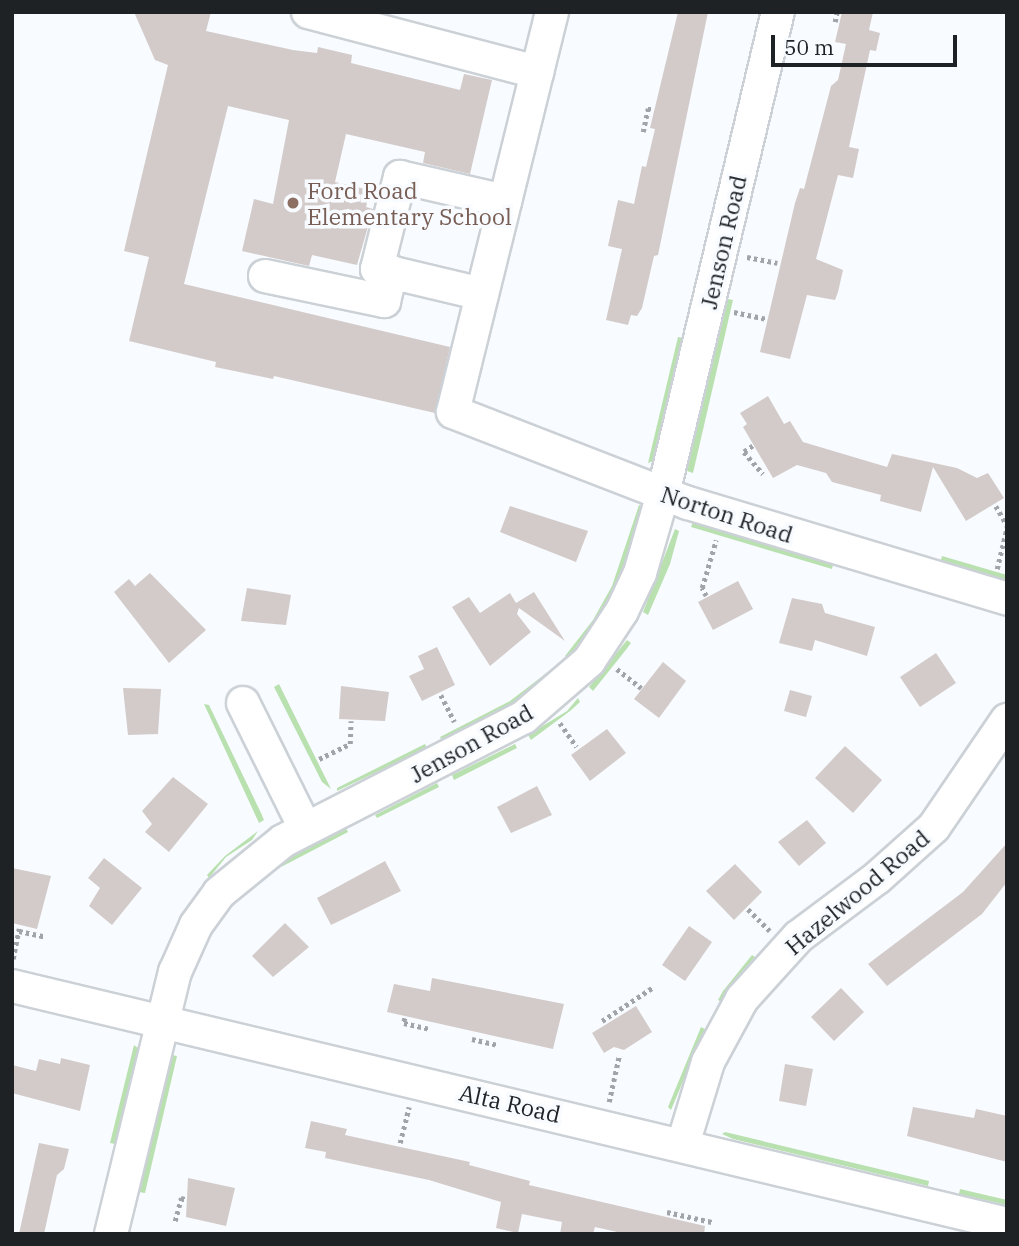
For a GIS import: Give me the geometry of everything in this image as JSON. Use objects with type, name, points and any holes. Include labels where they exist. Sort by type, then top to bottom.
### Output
[{"type":"street","points":[[308,12],[537,72]]},
{"type":"street","points":[[505,201],[400,177],[377,269],[482,294],[552,12]]},
{"type":"street","name":"Jenson Road","points":[[111,1234],[162,1020],[183,951],[207,908],[242,871],[305,828],[513,724],[571,680],[603,643],[633,591],[663,494],[778,12]]},
{"type":"street","points":[[265,276],[384,301],[391,272]]},
{"type":"street","name":"Norton Road","points":[[482,294],[453,412],[663,494],[1007,599]]},
{"type":"street","points":[[243,703],[305,828]]},
{"type":"street","name":"Hazelwood Road","points":[[683,1144],[708,1062],[742,999],[798,937],[877,878],[934,827],[1007,720]]},
{"type":"street","name":"Alta Road","points":[[12,986],[683,1144],[1007,1224]]},
{"type":"path","points":[[835,22],[837,12]]},
{"type":"path","points":[[643,132],[648,109],[652,109]]},
{"type":"path","points":[[747,257],[776,263]]},
{"type":"path","points":[[734,312],[767,319]]},
{"type":"path","points":[[753,446],[744,452],[763,474]]},
{"type":"path","points":[[996,506],[1007,526],[997,569]]},
{"type":"path","points":[[706,596],[702,588],[717,538]]},
{"type":"path","points":[[616,669],[640,688]]},
{"type":"path","points":[[442,695],[456,726]]},
{"type":"path","points":[[320,759],[350,744],[351,721]]},
{"type":"path","points":[[560,723],[577,747]]},
{"type":"path","points":[[748,909],[770,931]]},
{"type":"path","points":[[13,959],[19,930],[43,936]]},
{"type":"path","points":[[602,1021],[652,988]]},
{"type":"path","points":[[405,1018],[404,1023],[429,1029]]},
{"type":"path","points":[[472,1040],[497,1045]]},
{"type":"path","points":[[609,1102],[619,1056]]},
{"type":"path","points":[[400,1143],[410,1106]]},
{"type":"path","points":[[175,1221],[181,1198],[185,1199]]},
{"type":"path","points":[[667,1212],[712,1222]]},
{"type":"green space","points":[[728,299],[733,300],[693,473],[687,471]]},
{"type":"green space","points":[[678,337],[683,338],[654,461],[648,463]]},
{"type":"green space","points":[[639,505],[643,506],[623,574],[605,610],[568,659],[565,656],[593,620],[612,586]]},
{"type":"green space","points":[[693,522],[833,565],[832,569],[691,527]]},
{"type":"green space","points":[[675,529],[679,531],[670,564],[648,615],[643,612]]},
{"type":"green space","points":[[942,556],[1007,575],[1007,580],[941,560]]},
{"type":"green space","points":[[627,640],[631,643],[593,691],[589,687]]},
{"type":"green space","points":[[553,668],[556,671],[509,707],[442,741],[440,737],[510,701]]},
{"type":"green space","points":[[279,684],[331,789],[322,782],[274,687]]},
{"type":"green space","points":[[578,698],[580,702],[570,711],[531,740],[528,735],[567,711]]},
{"type":"green space","points":[[204,704],[209,705],[261,813],[264,820],[259,823]]},
{"type":"green space","points":[[425,744],[427,748],[337,791],[337,788]]},
{"type":"green space","points":[[515,744],[517,748],[454,780],[452,775]]},
{"type":"green space","points":[[437,783],[439,787],[377,818],[375,815]]},
{"type":"green space","points":[[346,828],[348,832],[281,867],[279,864]]},
{"type":"green space","points":[[258,831],[252,840],[226,857],[209,878],[207,875],[225,856]]},
{"type":"green space","points":[[752,955],[756,958],[722,1002],[718,1000],[723,991]]},
{"type":"green space","points":[[701,1027],[705,1029],[671,1110],[668,1107]]},
{"type":"green space","points":[[134,1045],[138,1048],[115,1144],[110,1143]]},
{"type":"green space","points":[[172,1055],[177,1056],[145,1193],[139,1192]]},
{"type":"green space","points":[[725,1132],[929,1181],[928,1186],[733,1139],[722,1134]]},
{"type":"green space","points":[[960,1189],[1007,1200],[1007,1205],[959,1194]]},
{"type":"building","points":[[134,12],[211,12],[206,31],[293,50],[317,53],[318,47],[352,55],[351,63],[460,90],[464,74],[492,80],[470,174],[423,163],[425,152],[346,134],[335,182],[370,190],[366,207],[373,209],[357,265],[312,255],[309,266],[242,251],[254,199],[273,204],[289,120],[228,106],[184,284],[450,347],[435,413],[274,376],[273,379],[215,367],[216,362],[129,341],[149,257],[124,251],[168,65],[155,60]]},
{"type":"building","points":[[678,12],[708,12],[658,255],[654,256],[642,308],[637,316],[631,315],[628,325],[606,320],[622,249],[608,246],[618,200],[634,204],[642,166],[646,167],[655,129],[650,128]]},
{"type":"building","points":[[842,12],[873,12],[869,30],[880,33],[876,51],[870,50],[849,147],[859,149],[853,178],[838,175],[816,259],[843,270],[838,292],[835,300],[807,295],[790,359],[760,352],[795,203],[800,188],[804,189],[831,86],[838,80],[846,44],[835,42]]},
{"type":"building","points":[[768,396],[784,424],[790,421],[803,442],[887,467],[892,454],[957,468],[977,478],[988,473],[1004,498],[966,521],[933,467],[921,512],[880,501],[881,495],[832,482],[826,473],[797,465],[773,478],[743,427],[747,424],[740,413]]},
{"type":"building","points":[[510,506],[588,531],[576,562],[500,532]]},
{"type":"building","points":[[150,573],[206,630],[169,663],[114,592],[129,579],[135,586]]},
{"type":"building","points":[[738,581],[753,609],[713,630],[698,602]]},
{"type":"building","points":[[247,588],[291,595],[286,625],[241,621]]},
{"type":"building","points":[[534,592],[565,641],[519,608],[517,614],[531,632],[490,666],[452,607],[469,597],[480,613],[510,593],[516,603]]},
{"type":"building","points":[[792,598],[822,604],[825,613],[875,627],[867,656],[815,640],[812,651],[779,643]]},
{"type":"building","points":[[437,647],[455,685],[422,701],[409,676],[424,669],[418,656]]},
{"type":"building","points":[[936,653],[956,683],[920,707],[900,677]]},
{"type":"building","points":[[663,662],[686,681],[659,718],[634,699]]},
{"type":"building","points":[[341,686],[389,692],[385,721],[339,719]]},
{"type":"building","points":[[123,688],[161,689],[158,734],[128,735]]},
{"type":"building","points":[[790,690],[812,696],[806,717],[784,711]]},
{"type":"building","points":[[607,729],[626,753],[590,781],[571,755]]},
{"type":"building","points":[[845,746],[882,780],[853,813],[815,778]]},
{"type":"building","points":[[173,777],[208,804],[169,852],[145,832],[152,824],[142,811]]},
{"type":"building","points":[[537,786],[552,815],[511,833],[497,807]]},
{"type":"building","points":[[807,820],[826,843],[799,866],[778,842]]},
{"type":"building","points":[[1007,843],[1007,882],[982,914],[887,986],[868,964],[963,892]]},
{"type":"building","points":[[104,858],[142,888],[112,925],[89,906],[100,888],[88,878]]},
{"type":"building","points":[[385,861],[401,891],[331,925],[317,898]]},
{"type":"building","points":[[735,864],[762,892],[734,920],[706,891]]},
{"type":"building","points":[[12,868],[51,876],[37,929],[12,923]]},
{"type":"building","points":[[285,923],[309,947],[273,977],[252,956]]},
{"type":"building","points":[[689,926],[712,942],[685,981],[662,965]]},
{"type":"building","points":[[432,978],[564,1004],[553,1049],[387,1012],[394,984],[430,991]]},
{"type":"building","points":[[841,988],[864,1012],[834,1041],[811,1017]]},
{"type":"building","points":[[636,1006],[652,1032],[624,1050],[614,1047],[604,1053],[592,1033]]},
{"type":"building","points":[[61,1058],[90,1065],[80,1111],[12,1093],[12,1065],[36,1071],[39,1059],[60,1064]]},
{"type":"building","points":[[785,1064],[813,1069],[806,1106],[779,1101]]},
{"type":"building","points":[[913,1107],[974,1118],[976,1109],[1007,1116],[1007,1162],[907,1136]]},
{"type":"building","points":[[311,1121],[347,1129],[345,1135],[470,1162],[469,1165],[530,1181],[529,1185],[705,1226],[704,1234],[626,1234],[595,1227],[593,1234],[560,1234],[562,1222],[522,1214],[518,1233],[496,1228],[501,1202],[429,1180],[325,1158],[326,1152],[305,1148]]},
{"type":"building","points":[[39,1143],[69,1149],[64,1169],[57,1175],[44,1234],[19,1234]]},
{"type":"building","points":[[188,1178],[235,1188],[226,1226],[186,1217]]},
{"type":"place","name":"Ford Road Elementary School","points":[[293,203]]}]
